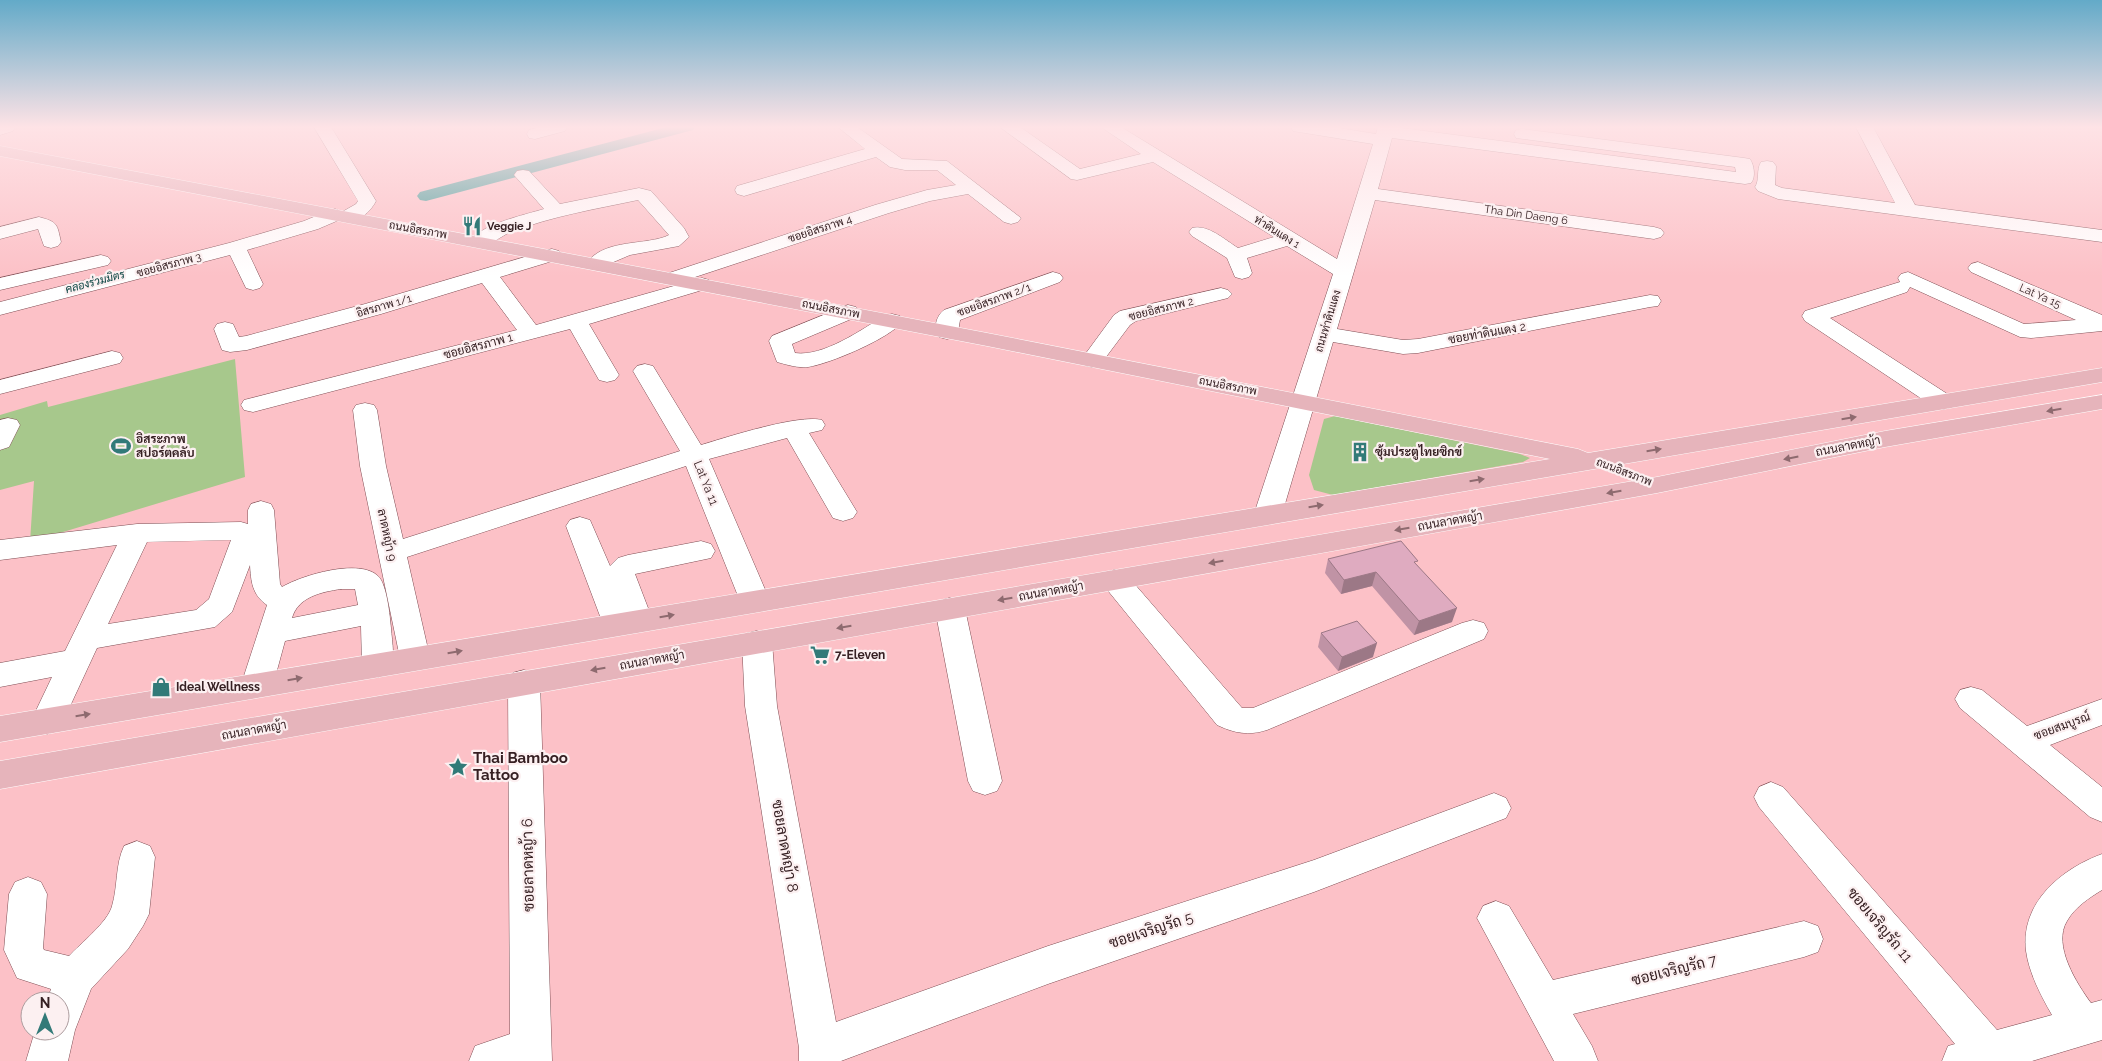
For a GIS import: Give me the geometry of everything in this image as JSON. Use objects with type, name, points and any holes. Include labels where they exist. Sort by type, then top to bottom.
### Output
[{"type":"main road","name":"ถนนอิสรภาพ","points":[[134,177],[480,241],[1303,401],[1595,460],[1657,484]]},
{"type":"main road","points":[[0,729],[2102,375]]},
{"type":"main road","name":"ถนนลาดหญ้า","points":[[0,775],[1657,484],[1885,439],[2102,402]]},
{"type":"main road","points":[[1264,553],[1268,514]]},
{"type":"main road","points":[[524,682],[526,640]]},
{"type":"street","name":"ซอยอิสรภาพ 3","points":[[0,309],[236,247],[363,208],[367,201],[352,177]]},
{"type":"street","points":[[524,177],[556,212]]},
{"type":"street","points":[[744,190],[790,177]]},
{"type":"street","points":[[956,177],[1011,218]]},
{"type":"street","name":"ท่าดินแดง 1","points":[[1189,177],[1344,272]]},
{"type":"street","name":"ถนนท่าดินแดง","points":[[1268,514],[1372,177]]},
{"type":"street","points":[[1766,177],[1764,187],[1770,190],[2102,236]]},
{"type":"street","points":[[1890,177],[1908,210]]},
{"type":"street","name":"ซอยอิสรภาพ 4","points":[[672,278],[882,209],[927,196],[970,188]]},
{"type":"street","name":"Tha Din Daeng 6","points":[[1368,193],[1654,233]]},
{"type":"street","points":[[480,241],[503,228],[556,212],[633,194],[644,195],[677,232],[679,237],[676,240],[616,252],[597,264]]},
{"type":"street","points":[[0,233],[39,223],[46,224],[51,242]]},
{"type":"street","points":[[1199,232],[1239,264],[1288,239]]},
{"type":"street","points":[[236,247],[253,284]]},
{"type":"street","name":"อิสรภาพ 1/1","points":[[225,329],[230,345],[238,345],[301,329],[552,255]]},
{"type":"street","points":[[0,284],[100,261]]},
{"type":"street","name":"Lat Ya 15","points":[[1978,268],[2102,324]]},
{"type":"street","points":[[487,275],[531,333]]},
{"type":"street","name":"ซอยอิสรภาพ 2/1","points":[[947,332],[948,318],[952,315],[1053,278]]},
{"type":"street","points":[[1943,402],[1813,316],[1904,283],[2020,330],[2031,331],[2102,324]]},
{"type":"street","name":"ซอยอิสรภาพ 1","points":[[253,405],[576,321],[702,284]]},
{"type":"street","name":"ซอยอิสรภาพ 2","points":[[1092,360],[1122,320],[1128,316],[1221,294]]},
{"type":"street","name":"ซอยท่าดินแดง 2","points":[[1324,334],[1403,347],[1418,346],[1650,301]]},
{"type":"street","points":[[848,312],[780,341],[785,357],[792,361],[803,361],[833,353],[892,321]]},
{"type":"street","points":[[576,321],[608,375]]},
{"type":"street","points":[[0,387],[112,358]]},
{"type":"street","name":"Lat Ya 11","points":[[645,371],[694,454],[754,601]]},
{"type":"street","name":"ลาดหญ้า 9","points":[[365,410],[373,466],[415,658]]},
{"type":"street","points":[[391,552],[573,495],[694,454],[762,434],[803,426],[843,512]]},
{"type":"street","points":[[261,510],[266,586],[273,595],[284,602]]},
{"type":"street","points":[[580,526],[628,622]]},
{"type":"street","points":[[0,550],[138,533],[228,530],[241,531],[247,534],[222,605],[204,619],[81,650],[0,674]]},
{"type":"street","points":[[47,721],[138,533]]},
{"type":"street","points":[[628,622],[621,574],[622,569],[628,565],[701,551]]},
{"type":"street","points":[[257,685],[279,611],[284,602],[292,594],[311,586],[337,580],[356,579],[368,584],[374,612],[378,665]]},
{"type":"street","points":[[1115,580],[1228,716],[1240,722],[1255,721],[1473,631]]},
{"type":"street","points":[[950,609],[985,781]]},
{"type":"street","points":[[272,633],[374,612]]},
{"type":"street","name":"ซอยลาดหญ้า 8","points":[[758,642],[761,706],[820,1055]]},
{"type":"street","name":"ซอยลาดหญ้า 6","points":[[524,682],[531,1055]]},
{"type":"street","name":"ซอยสมบูรณ์","points":[[1971,699],[2102,807]]},
{"type":"street","name":"ซอยสมบูรณ์","points":[[2022,741],[2102,712]]},
{"type":"street","name":"ซอยเจริญรัถ 11","points":[[1771,797],[1976,1057]]},
{"type":"street","name":"ซอยเจริญรัถ 5","points":[[820,1055],[1048,965],[1314,876],[1494,808]]},
{"type":"street","points":[[70,992],[76,977],[114,936],[130,914],[137,857]]},
{"type":"street","points":[[2092,1023],[2062,996],[2052,976],[2047,957],[2044,932],[2053,908],[2069,892],[2102,870]]},
{"type":"street","points":[[28,894],[23,950],[31,965],[76,977]]},
{"type":"street","points":[[1496,918],[1577,1061]]},
{"type":"street","name":"ซอยเจริญรัถ 7","points":[[1544,1002],[1804,939]]},
{"type":"street","points":[[1976,1057],[2092,1023]]},
{"type":"street","points":[[47,1061],[52,1041]]},
{"type":"street","points":[[490,1061],[531,1055]]},
{"type":"green space","name":"อิสระภาพ สปอร์ตคลับ","points":[[235,359],[245,477],[30,542],[34,481],[0,490],[0,415],[47,401],[48,407]]},
{"type":"green space","points":[[1335,416],[1520,454],[1530,458],[1523,462],[1333,495],[1314,490],[1309,475],[1324,419]]},
{"type":"building","points":[[1401,541],[1418,561],[1414,562],[1457,608],[1419,621],[1376,572],[1344,580],[1328,559]]},
{"type":"building","points":[[1357,621],[1377,643],[1342,657],[1321,633]]},
{"type":"waterway","name":"คลองร่วมมิตร","points":[[426,196],[500,177]]},
{"type":"place","name":"Veggie J","points":[[472,226]]},
{"type":"place","name":"อิสระภาพ สปอร์ตคลับ","points":[[121,446]]},
{"type":"place","name":"ซุ้มประตูไทยซิกข์","points":[[1360,452]]},
{"type":"place","name":"7-Eleven","points":[[820,655]]},
{"type":"place","name":"Ideal Wellness","points":[[161,687]]},
{"type":"place","name":"Thai Bamboo Tattoo","points":[[458,767]]}]
